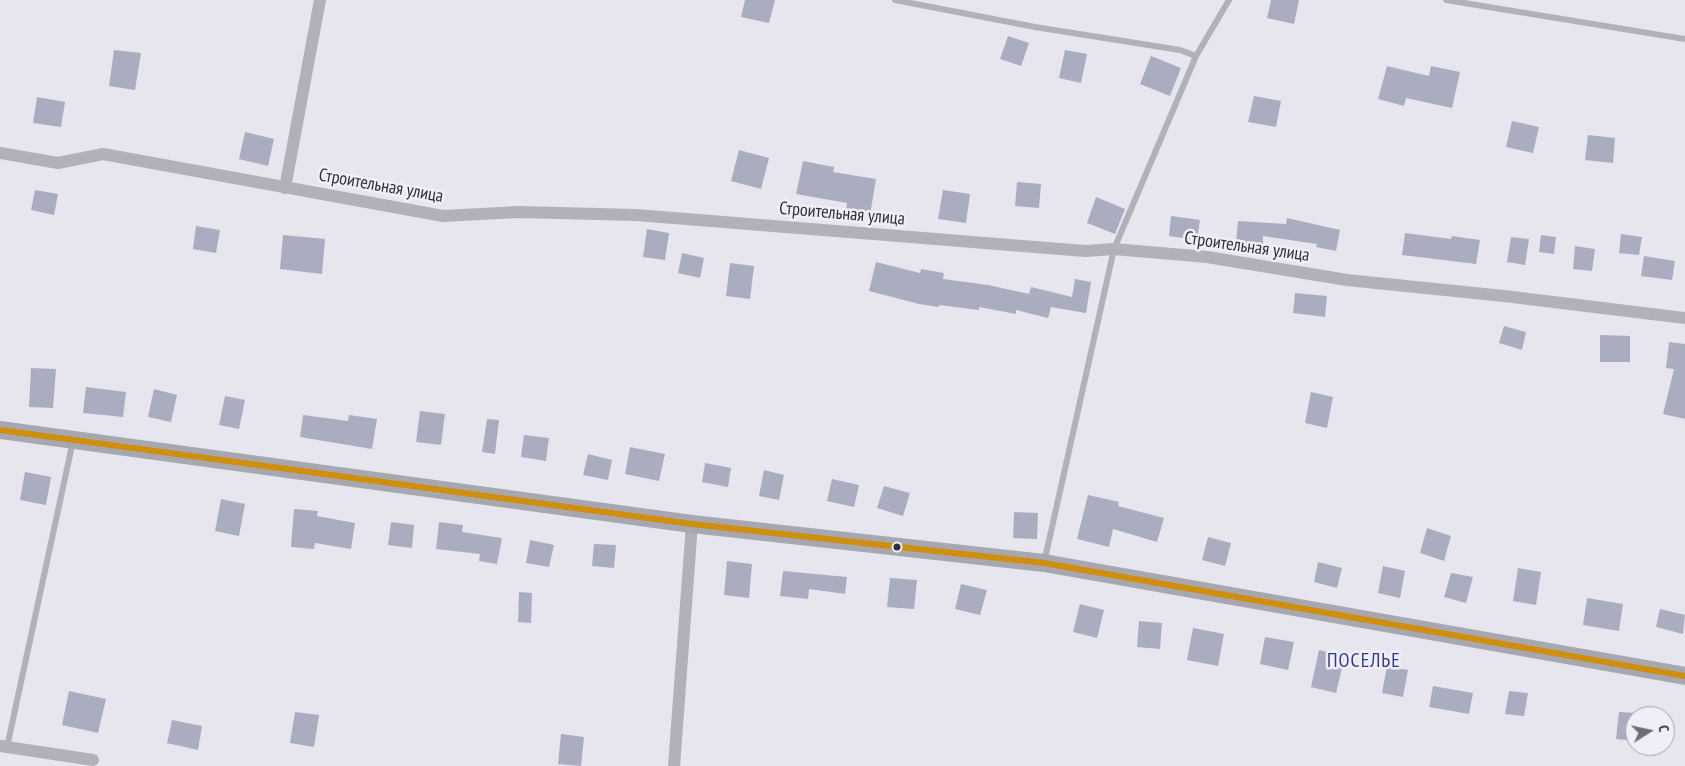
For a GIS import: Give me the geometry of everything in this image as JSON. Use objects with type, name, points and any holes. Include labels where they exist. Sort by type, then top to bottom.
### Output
[{"type":"main road","points":[[0,430],[692,524],[1044,563],[1685,676]]},
{"type":"street","points":[[285,188],[320,0]]},
{"type":"street","name":"Строительная улица","points":[[0,152],[58,163],[103,154],[443,216],[519,212],[636,215],[1085,251],[1114,249],[1206,257],[1348,280],[1504,296],[1685,318]]},
{"type":"street","points":[[674,766],[692,524]]},
{"type":"street","points":[[4,747],[94,763]]},
{"type":"lane","points":[[895,0],[1035,27],[1180,50],[1196,56]]},
{"type":"lane","points":[[1044,563],[1114,249],[1196,56],[1229,0]]},
{"type":"lane","points":[[1446,0],[1685,39]]},
{"type":"lane","points":[[4,747],[74,440]]},
{"type":"building","points":[[745,0],[775,0],[769,23],[741,17]]},
{"type":"building","points":[[1271,0],[1299,0],[1294,24],[1267,18]]},
{"type":"building","points":[[1008,36],[1029,43],[1021,66],[1000,59]]},
{"type":"building","points":[[114,50],[141,53],[135,90],[109,86]]},
{"type":"building","points":[[1065,50],[1087,54],[1081,83],[1059,78]]},
{"type":"building","points":[[1151,56],[1181,68],[1170,96],[1140,84]]},
{"type":"building","points":[[1387,66],[1429,76],[1431,66],[1460,72],[1452,108],[1406,98],[1404,106],[1378,99]]},
{"type":"building","points":[[1254,96],[1281,101],[1276,127],[1248,122]]},
{"type":"building","points":[[37,97],[65,102],[61,127],[33,123]]},
{"type":"building","points":[[1512,121],[1539,127],[1533,153],[1506,147]]},
{"type":"building","points":[[245,132],[274,139],[268,166],[239,159]]},
{"type":"building","points":[[1588,135],[1615,138],[1613,163],[1585,160]]},
{"type":"building","points":[[739,150],[769,158],[761,189],[731,181]]},
{"type":"building","points":[[803,161],[834,167],[833,172],[876,179],[870,215],[846,211],[847,203],[796,194]]},
{"type":"building","points":[[1017,182],[1041,184],[1039,208],[1015,206]]},
{"type":"building","points":[[35,190],[58,194],[54,215],[31,210]]},
{"type":"building","points":[[943,190],[970,194],[966,223],[938,219]]},
{"type":"building","points":[[1096,197],[1125,209],[1115,234],[1087,223]]},
{"type":"building","points":[[1171,216],[1200,220],[1197,240],[1169,236]]},
{"type":"building","points":[[1287,218],[1340,230],[1336,251],[1316,247],[1317,244],[1263,236],[1263,245],[1236,243],[1238,221],[1286,224]]},
{"type":"building","points":[[196,226],[220,230],[216,253],[193,249]]},
{"type":"building","points":[[647,229],[669,233],[665,260],[643,257]]},
{"type":"building","points":[[1405,233],[1451,239],[1452,236],[1480,240],[1476,264],[1402,255]]},
{"type":"building","points":[[1621,234],[1642,237],[1639,255],[1619,253]]},
{"type":"building","points":[[283,235],[325,239],[322,274],[280,269]]},
{"type":"building","points":[[1541,235],[1556,237],[1554,254],[1539,252]]},
{"type":"building","points":[[1511,237],[1529,239],[1525,265],[1507,262]]},
{"type":"building","points":[[1575,246],[1595,249],[1592,271],[1573,269]]},
{"type":"building","points":[[682,253],[704,258],[700,278],[678,273]]},
{"type":"building","points":[[1644,256],[1675,261],[1672,280],[1641,276]]},
{"type":"building","points":[[876,262],[920,273],[921,269],[944,273],[943,279],[988,285],[1029,294],[1031,287],[1072,297],[1075,279],[1091,282],[1086,313],[1051,307],[1048,318],[1016,310],[1016,314],[979,307],[979,310],[919,304],[869,291]]},
{"type":"building","points":[[730,263],[754,266],[750,299],[726,296]]},
{"type":"building","points":[[1295,293],[1327,296],[1325,317],[1293,313]]},
{"type":"building","points":[[1504,326],[1526,332],[1522,350],[1499,343]]},
{"type":"building","points":[[1600,335],[1630,336],[1630,362],[1600,362]]},
{"type":"building","points":[[1669,342],[1685,344],[1685,419],[1663,414],[1674,369],[1666,368]]},
{"type":"building","points":[[31,368],[56,369],[53,408],[29,407]]},
{"type":"building","points":[[86,387],[126,392],[123,417],[83,413]]},
{"type":"building","points":[[154,389],[177,395],[171,422],[148,417]]},
{"type":"building","points":[[1311,392],[1333,397],[1327,428],[1305,423]]},
{"type":"building","points":[[225,396],[245,400],[239,429],[219,425]]},
{"type":"building","points":[[420,411],[445,414],[441,445],[416,442]]},
{"type":"building","points":[[303,415],[348,421],[349,415],[377,419],[372,449],[300,437]]},
{"type":"building","points":[[487,419],[499,420],[495,454],[482,452]]},
{"type":"building","points":[[524,435],[549,438],[546,461],[521,457]]},
{"type":"building","points":[[630,447],[665,454],[659,481],[625,474]]},
{"type":"building","points":[[588,454],[612,460],[608,480],[583,475]]},
{"type":"building","points":[[705,463],[731,468],[728,487],[702,482]]},
{"type":"building","points":[[764,470],[784,475],[779,500],[759,496]]},
{"type":"building","points":[[25,472],[51,477],[46,505],[20,500]]},
{"type":"building","points":[[832,479],[859,485],[854,507],[827,501]]},
{"type":"building","points":[[884,486],[910,493],[903,516],[877,508]]},
{"type":"building","points":[[1088,495],[1119,502],[1118,506],[1164,518],[1157,542],[1113,529],[1109,547],[1077,539]]},
{"type":"building","points":[[221,499],[245,504],[239,536],[215,531]]},
{"type":"building","points":[[294,509],[318,511],[317,516],[355,523],[351,549],[315,543],[314,549],[291,547]]},
{"type":"building","points":[[1014,512],[1038,513],[1037,539],[1013,538]]},
{"type":"building","points":[[391,522],[414,525],[412,548],[388,545]]},
{"type":"building","points":[[439,522],[463,525],[462,532],[502,538],[497,564],[479,561],[480,554],[436,549]]},
{"type":"building","points":[[1427,528],[1451,536],[1444,561],[1420,553]]},
{"type":"building","points":[[1208,537],[1231,543],[1225,566],[1202,560]]},
{"type":"building","points":[[530,540],[554,545],[549,567],[526,563]]},
{"type":"building","points":[[594,544],[616,545],[614,568],[592,566]]},
{"type":"building","points":[[727,561],[752,564],[749,598],[724,595]]},
{"type":"building","points":[[1318,562],[1342,568],[1337,588],[1314,582]]},
{"type":"building","points":[[1383,566],[1405,571],[1400,598],[1378,593]]},
{"type":"building","points":[[1518,568],[1541,572],[1536,605],[1513,601]]},
{"type":"building","points":[[783,571],[847,577],[845,594],[809,589],[808,599],[780,596]]},
{"type":"building","points":[[1451,573],[1473,577],[1466,603],[1444,597]]},
{"type":"building","points":[[890,578],[917,580],[914,609],[887,607]]},
{"type":"building","points":[[961,584],[987,590],[980,615],[955,609]]},
{"type":"building","points":[[519,592],[532,593],[531,623],[518,622]]},
{"type":"building","points":[[1587,598],[1623,604],[1619,631],[1583,625]]},
{"type":"building","points":[[1080,604],[1104,610],[1097,638],[1073,632]]},
{"type":"building","points":[[1660,609],[1685,615],[1683,634],[1656,627]]},
{"type":"building","points":[[1139,621],[1162,623],[1160,649],[1137,647]]},
{"type":"building","points":[[1193,628],[1224,634],[1218,666],[1187,660]]},
{"type":"building","points":[[1265,637],[1294,642],[1288,670],[1260,664]]},
{"type":"building","points":[[1319,650],[1345,656],[1336,693],[1311,687]]},
{"type":"building","points":[[1387,666],[1408,670],[1403,697],[1382,693]]},
{"type":"building","points":[[1433,686],[1473,693],[1469,714],[1429,707]]},
{"type":"building","points":[[69,691],[106,699],[98,733],[62,725]]},
{"type":"building","points":[[1509,691],[1528,693],[1524,716],[1505,714]]},
{"type":"building","points":[[295,712],[319,715],[314,747],[290,743]]},
{"type":"building","points":[[1619,712],[1625,712],[1625,740],[1616,739]]},
{"type":"building","points":[[172,720],[202,726],[198,750],[167,743]]},
{"type":"building","points":[[561,734],[584,737],[581,766],[558,764]]},
{"type":"transit line","points":[[0,430],[692,524],[1044,563],[1685,676]]},
{"type":"district","name":"ПОСЕЛЬЕ","points":[[1364,661]]}]
